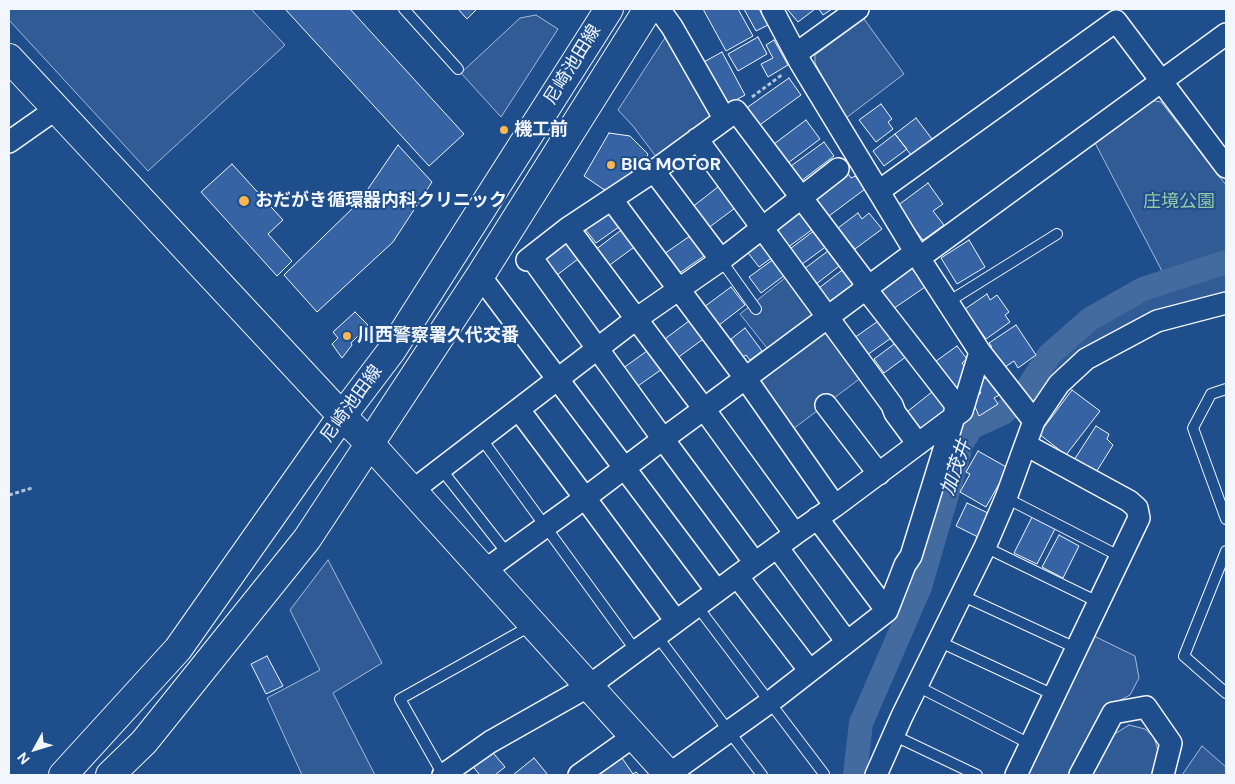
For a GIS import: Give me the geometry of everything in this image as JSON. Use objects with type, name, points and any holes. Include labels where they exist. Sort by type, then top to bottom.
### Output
[{"type":"main road","name":"尼崎池田線","points":[[63,775],[178,649],[342,416],[392,350],[609,9]]},
{"type":"main road","name":"尼崎池田線","points":[[110,775],[144,742],[302,546],[480,276],[648,9]]},
{"type":"main road","points":[[9,58],[342,416],[371,444],[669,775]]},
{"type":"street","points":[[659,9],[730,114],[802,197],[862,278],[866,289],[956,405],[954,417],[911,556],[905,565],[887,612],[770,702],[669,775]]},
{"type":"street","points":[[772,9],[798,57],[919,258],[980,352],[1034,422]]},
{"type":"street","points":[[798,57],[858,9]]},
{"type":"street","points":[[879,191],[1116,21],[1161,82],[1222,154]]},
{"type":"street","points":[[484,571],[626,468],[910,256],[919,258],[1226,34]]},
{"type":"street","points":[[9,142],[56,109]]},
{"type":"street","points":[[730,114],[654,171],[568,228],[529,259],[595,342],[596,349],[755,563]]},
{"type":"street","points":[[696,139],[892,405],[895,413],[918,444]]},
{"type":"street","points":[[412,491],[596,349],[721,260],[838,169]]},
{"type":"street","points":[[654,171],[721,260]]},
{"type":"street","points":[[612,200],[746,379],[835,506]]},
{"type":"street","points":[[568,228],[795,534]]},
{"type":"street","points":[[480,276],[717,591]]},
{"type":"street","points":[[876,775],[893,735],[985,547],[1006,498],[1034,422],[1059,384],[1086,359],[1157,321],[1226,303]]},
{"type":"street","points":[[443,775],[490,742],[589,686],[962,411],[980,352]]},
{"type":"street","points":[[826,405],[879,474]]},
{"type":"street","points":[[519,410],[676,620]]},
{"type":"street","points":[[1016,775],[1078,649],[1139,518],[1137,508],[1129,501],[1026,445]]},
{"type":"street","points":[[817,518],[887,612]]},
{"type":"street","points":[[777,547],[847,642]]},
{"type":"street","points":[[737,576],[810,671]]},
{"type":"street","points":[[1080,775],[1113,713],[1146,707],[1172,743],[1163,775]]},
{"type":"street","points":[[579,775],[634,736]]},
{"type":"lane","points":[[404,9],[458,70]]},
{"type":"lane","points":[[948,302],[1057,234]]},
{"type":"lane","points":[[721,260],[756,309]]},
{"type":"lane","points":[[1226,389],[1211,394],[1193,428],[1226,519]]},
{"type":"lane","points":[[480,438],[636,651]]},
{"type":"lane","points":[[441,469],[507,553]]},
{"type":"lane","points":[[1006,498],[1121,558]]},
{"type":"lane","points":[[985,547],[1100,603]]},
{"type":"lane","points":[[1226,551],[1184,656],[1226,693]]},
{"type":"lane","points":[[961,595],[1078,649]]},
{"type":"lane","points":[[697,606],[824,774]]},
{"type":"lane","points":[[443,775],[400,699],[533,625]]},
{"type":"lane","points":[[657,636],[762,775]]},
{"type":"lane","points":[[940,642],[1054,696]]},
{"type":"lane","points":[[917,686],[1030,744]]},
{"type":"lane","points":[[893,735],[977,775]]},
{"type":"path","points":[[730,114],[798,57]]},
{"type":"path","points":[[9,495],[32,488]]},
{"type":"shaded area","points":[[9,9],[251,9],[285,45],[148,171],[9,20]]},
{"type":"shaded area","points":[[536,15],[558,29],[501,117],[461,73],[520,18]]},
{"type":"shaded area","points":[[864,19],[904,74],[846,118],[815,63],[815,55]]},
{"type":"shaded area","points":[[672,27],[724,118],[657,158],[633,126],[618,110]]},
{"type":"shaded area","points":[[1148,100],[1161,102],[1226,185],[1226,252],[1178,266],[1226,254],[1226,300],[1159,318],[1035,404],[1018,392],[1036,358],[1083,316],[1162,271],[1094,141]]},
{"type":"shaded area","points":[[790,274],[821,314],[771,353],[740,314]]},
{"type":"shaded area","points":[[827,322],[866,374],[789,432],[751,381]]},
{"type":"shaded area","points":[[328,560],[382,663],[333,693],[375,775],[302,775],[267,698],[320,670],[290,610]]},
{"type":"shaded area","points":[[1094,636],[1135,656],[1139,678],[1130,695],[1111,705],[1072,775],[1028,775]]},
{"type":"shaded area","points":[[1129,725],[1145,729],[1154,737],[1159,754],[1157,766],[1151,775],[1088,775],[1113,735]]},
{"type":"shaded area","points":[[1202,746],[1226,767],[1226,775],[1182,775]]},
{"type":"building","points":[[285,9],[350,9],[464,134],[429,166]]},
{"type":"building","points":[[458,9],[477,9],[467,19]]},
{"type":"building","points":[[703,9],[738,9],[753,36],[726,51]]},
{"type":"building","points":[[744,9],[759,9],[768,25],[756,31]]},
{"type":"building","points":[[787,9],[815,9],[798,22]]},
{"type":"building","points":[[819,9],[832,9],[823,15]]},
{"type":"building","points":[[758,37],[767,54],[738,71],[728,54]]},
{"type":"building","points":[[774,40],[788,65],[768,77],[761,64],[773,58],[766,45]]},
{"type":"building","points":[[722,52],[745,95],[725,106],[702,63]]},
{"type":"building","points":[[789,78],[801,95],[757,127],[745,109]]},
{"type":"building","points":[[881,104],[892,119],[888,122],[893,129],[876,142],[859,120]]},
{"type":"building","points":[[916,118],[932,139],[911,155],[895,134]]},
{"type":"building","points":[[806,120],[820,139],[788,163],[774,144]]},
{"type":"building","points":[[609,133],[630,136],[648,154],[645,161],[639,158],[628,178],[608,190],[603,189],[584,176]]},
{"type":"building","points":[[895,134],[907,149],[884,166],[873,151]]},
{"type":"building","points":[[824,142],[834,156],[801,181],[791,166]]},
{"type":"building","points":[[398,145],[432,182],[393,242],[317,312],[284,275],[359,202]]},
{"type":"building","points":[[232,164],[283,220],[268,234],[292,261],[277,276],[201,192]]},
{"type":"building","points":[[847,172],[851,178],[855,176],[865,189],[825,219],[810,199]]},
{"type":"building","points":[[723,183],[739,205],[707,229],[691,208]]},
{"type":"building","points":[[928,183],[943,204],[933,211],[944,225],[923,240],[897,206]]},
{"type":"building","points":[[612,209],[623,224],[596,243],[585,229]]},
{"type":"building","points":[[804,209],[817,226],[787,248],[774,231]]},
{"type":"building","points":[[858,213],[862,219],[869,213],[882,229],[855,249],[838,228]]},
{"type":"building","points":[[819,227],[831,243],[798,267],[786,252]]},
{"type":"building","points":[[624,228],[637,245],[607,267],[595,250]]},
{"type":"building","points":[[690,236],[704,256],[675,276],[661,256]]},
{"type":"building","points":[[764,236],[777,254],[759,267],[745,249]]},
{"type":"building","points":[[569,239],[582,256],[557,275],[544,258]]},
{"type":"building","points":[[969,240],[985,267],[957,284],[941,258]]},
{"type":"building","points":[[832,248],[843,263],[815,285],[804,269]]},
{"type":"building","points":[[778,256],[789,272],[761,293],[749,277]]},
{"type":"building","points":[[915,265],[928,285],[890,311],[877,291]]},
{"type":"building","points":[[845,268],[857,283],[831,303],[819,288]]},
{"type":"building","points":[[731,287],[745,305],[714,329],[700,310]]},
{"type":"building","points":[[987,294],[990,300],[997,295],[1009,312],[1005,315],[1010,322],[986,339],[965,309]]},
{"type":"building","name":"川西警察署久代交番","points":[[355,312],[368,325],[351,343],[352,345],[342,358],[332,344],[338,338],[333,332]]},
{"type":"building","points":[[693,318],[706,337],[676,359],[662,341]]},
{"type":"building","points":[[881,319],[894,336],[867,355],[854,338]]},
{"type":"building","points":[[1016,325],[1036,355],[1018,368],[1014,361],[1002,369],[989,350],[992,347],[989,343]]},
{"type":"building","points":[[745,328],[762,351],[750,360],[746,355],[740,359],[730,346],[734,343],[731,339]]},
{"type":"building","points":[[897,342],[907,356],[884,373],[874,359]]},
{"type":"building","points":[[957,346],[967,359],[962,363],[967,370],[961,374],[965,379],[962,385],[952,392],[932,364]]},
{"type":"building","points":[[651,348],[665,367],[635,388],[622,369]]},
{"type":"building","points":[[988,376],[1001,394],[994,398],[998,404],[979,416],[972,400],[981,393],[975,385]]},
{"type":"building","points":[[937,388],[947,400],[941,404],[947,412],[918,435],[903,415]]},
{"type":"building","points":[[1072,390],[1100,411],[1066,455],[1039,434]]},
{"type":"building","points":[[1096,426],[1109,434],[1107,439],[1113,445],[1095,474],[1074,460]]},
{"type":"building","points":[[978,451],[1008,468],[986,507],[960,492],[970,474],[966,472]]},
{"type":"building","points":[[967,503],[992,515],[980,538],[956,526]]},
{"type":"building","points":[[1032,517],[1055,529],[1037,564],[1014,553]]},
{"type":"building","points":[[1059,535],[1079,546],[1063,578],[1042,567]]},
{"type":"building","points":[[267,656],[283,686],[266,694],[251,664]]},
{"type":"building","points":[[489,748],[505,767],[495,775],[480,775],[470,763]]},
{"type":"building","points":[[534,758],[548,775],[513,775]]},
{"type":"building","points":[[622,758],[633,774],[636,772],[639,775],[598,775]]},
{"type":"waterway","name":"加茂井","points":[[855,775],[861,723],[920,587],[962,443],[972,427],[1003,413],[1023,395],[1049,355],[1090,319],[1143,289],[1226,262]]},
{"type":"place","name":"機工前","points":[[504,130]]},
{"type":"place","name":"BIG MOTOR","points":[[611,165]]},
{"type":"place","name":"おだがき循環器内科クリニック","points":[[244,201]]},
{"type":"place","name":"川西警察署久代交番","points":[[347,336]]},
{"type":"park label","name":"庄境公園","points":[[1179,202]]}]
